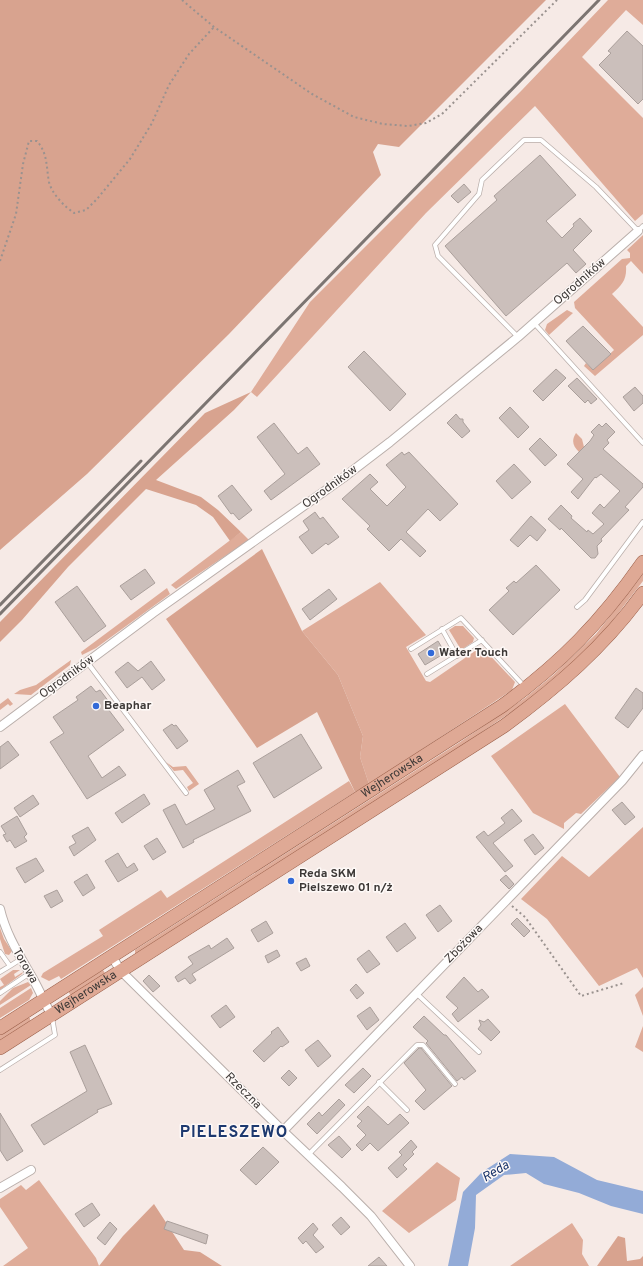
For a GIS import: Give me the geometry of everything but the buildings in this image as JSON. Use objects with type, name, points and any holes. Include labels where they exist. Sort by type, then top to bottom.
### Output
[{"type":"main road","name":"Wejherowska","points":[[0,1028],[478,722],[526,688],[555,665],[588,633],[643,562]]},
{"type":"main road","name":"Wejherowska","points":[[0,1048],[473,746],[521,713],[576,668],[610,635],[643,592]]},
{"type":"street","name":"Ogrodników","points":[[0,727],[153,613],[343,478],[390,442],[518,337],[640,228]]},
{"type":"street","name":"Zbożowa","points":[[283,1131],[622,781],[643,755]]},
{"type":"street","name":"Torowa","points":[[0,909],[4,926],[43,1000]]},
{"type":"street","name":"Wejherowska","points":[[112,957],[121,971]]},
{"type":"street","name":"Rzeczna","points":[[121,971],[371,1216],[410,1266]]},
{"type":"street","name":"Wejherowska","points":[[43,1000],[52,1016]]},
{"type":"street","points":[[0,1188],[31,1170]]},
{"type":"lane","points":[[518,337],[438,256],[434,245],[479,194],[482,180],[524,140],[541,140],[596,187],[640,228]]},
{"type":"lane","points":[[534,323],[643,443]]},
{"type":"lane","points":[[577,607],[585,600],[643,522]]},
{"type":"lane","points":[[411,649],[461,618],[526,688]]},
{"type":"lane","points":[[442,629],[457,656]]},
{"type":"lane","points":[[427,674],[482,640]]},
{"type":"lane","points":[[88,662],[186,793]]},
{"type":"lane","points":[[0,952],[10,966]]},
{"type":"lane","points":[[0,972],[22,959]]},
{"type":"lane","points":[[0,993],[30,973]]},
{"type":"lane","points":[[417,994],[479,1052]]},
{"type":"lane","points":[[0,1070],[55,1035],[52,1016]]},
{"type":"lane","points":[[308,1155],[417,1045],[423,1045],[455,1084]]},
{"type":"lane","points":[[379,1082],[407,1110]]},
{"type":"path","points":[[182,0],[214,27],[312,94],[354,117],[383,124],[408,126],[426,123],[442,114],[557,0]]},
{"type":"path","points":[[0,261],[16,214],[23,164],[29,141],[37,141],[42,147],[46,156],[50,184],[62,205],[74,213],[86,210],[98,199],[130,159],[152,123],[169,85],[189,54],[214,27]]},
{"type":"path","points":[[506,901],[525,917],[580,996],[624,983]]},
{"type":"shaded area","points":[[0,0],[546,0],[399,147],[378,144],[373,152],[381,175],[229,334],[87,474],[0,550]]},
{"type":"shaded area","points":[[608,0],[643,0],[643,25],[626,10],[582,57],[643,118],[643,214],[635,221],[535,106],[426,213],[257,397],[251,392],[310,302],[522,90]]},
{"type":"shaded area","points":[[643,235],[643,274],[631,261],[626,266],[625,279],[619,288],[612,294],[643,327],[643,335],[595,376],[584,366],[586,363],[593,370],[614,350],[575,308],[574,302],[622,259],[630,258],[630,253],[627,250]]},
{"type":"shaded area","points":[[567,310],[573,313],[549,335],[545,330],[547,324]]},
{"type":"shaded area","points":[[251,392],[234,410],[156,480],[201,497],[218,510],[241,532],[230,541],[213,517],[196,505],[146,489],[68,567],[22,620],[0,642],[0,622],[205,413]]},
{"type":"shaded area","points":[[576,433],[582,439],[584,447],[579,452],[573,443]]},
{"type":"shaded area","points":[[241,532],[249,540],[176,589],[171,585]]},
{"type":"shaded area","points":[[262,549],[302,631],[338,675],[363,736],[360,757],[369,784],[355,792],[317,712],[257,748],[166,619]]},
{"type":"shaded area","points":[[643,574],[643,581],[603,633],[578,658],[523,704],[454,751],[135,954],[135,950],[460,742],[525,698],[552,676],[596,634]]},
{"type":"shaded area","points":[[380,582],[426,635],[406,647],[426,681],[430,682],[478,649],[483,648],[515,682],[512,690],[369,784],[360,757],[363,736],[338,675],[302,631]]},
{"type":"shaded area","points":[[167,588],[170,594],[96,648],[82,655],[81,652]]},
{"type":"shaded area","points":[[455,626],[463,626],[474,638],[473,642],[464,648],[460,648],[449,630]]},
{"type":"shaded area","points":[[71,660],[70,665],[31,695],[14,694],[20,690],[36,685]]},
{"type":"shaded area","points":[[8,698],[13,704],[10,706],[8,704],[0,710],[0,704]]},
{"type":"shaded area","points":[[565,704],[620,777],[581,814],[576,813],[564,823],[564,829],[533,813],[491,756]]},
{"type":"shaded area","points":[[166,762],[173,767],[186,766],[199,784],[189,791],[187,787],[193,783],[183,770],[174,771]]},
{"type":"shaded area","points":[[349,781],[355,792],[61,979],[59,976],[49,981],[41,977],[43,973],[103,936],[99,930],[161,890],[167,898]]},
{"type":"shaded area","points":[[643,827],[643,978],[637,968],[599,986],[547,919],[521,899],[562,856],[589,877]]},
{"type":"shaded area","points":[[0,928],[4,939],[12,951],[9,955],[5,954],[0,939]]},
{"type":"shaded area","points":[[13,970],[20,970],[14,974],[15,977],[23,972],[0,990],[0,987],[4,985],[0,979]]},
{"type":"shaded area","points":[[103,970],[105,973],[103,975],[71,996],[68,991]]},
{"type":"shaded area","points":[[28,982],[31,985],[0,1005],[0,1001],[13,988]]},
{"type":"shaded area","points":[[643,987],[643,1016],[635,995]]},
{"type":"shaded area","points":[[31,988],[33,993],[29,1000],[0,1018],[0,1008]]},
{"type":"shaded area","points":[[27,1018],[30,1018],[30,1021],[0,1041],[0,1035]]},
{"type":"shaded area","points":[[643,1026],[643,1052],[635,1047]]},
{"type":"shaded area","points":[[437,1162],[460,1178],[456,1200],[409,1233],[382,1211]]},
{"type":"shaded area","points":[[39,1180],[96,1258],[99,1266],[3,1266],[28,1248],[0,1207],[0,1199],[21,1185],[26,1190]]},
{"type":"shaded area","points":[[154,1204],[184,1250],[200,1252],[222,1266],[99,1266],[123,1236]]},
{"type":"shaded area","points":[[572,1223],[583,1240],[582,1254],[589,1266],[510,1266]]},
{"type":"shaded area","points":[[618,1236],[625,1238],[627,1261],[640,1259],[643,1256],[643,1266],[597,1266]]},
{"type":"water","name":"Reda","points":[[510,1154],[554,1157],[597,1180],[643,1191],[643,1214],[611,1206],[579,1193],[544,1184],[526,1173],[504,1175],[476,1195],[475,1228],[468,1266],[448,1266],[463,1192],[482,1172]]},
{"type":"railway","points":[[0,614],[599,0]]},
{"type":"railway","points":[[0,605],[141,461]]},
{"type":"place","name":"Water Touch","points":[[431,653]]},
{"type":"place","name":"Beaphar","points":[[96,706]]},
{"type":"place","name":"Reda SKM Pielszewo 01 n/ż","points":[[291,881]]},
{"type":"district","name":"PIELESZEWO","points":[[234,1133]]}]
